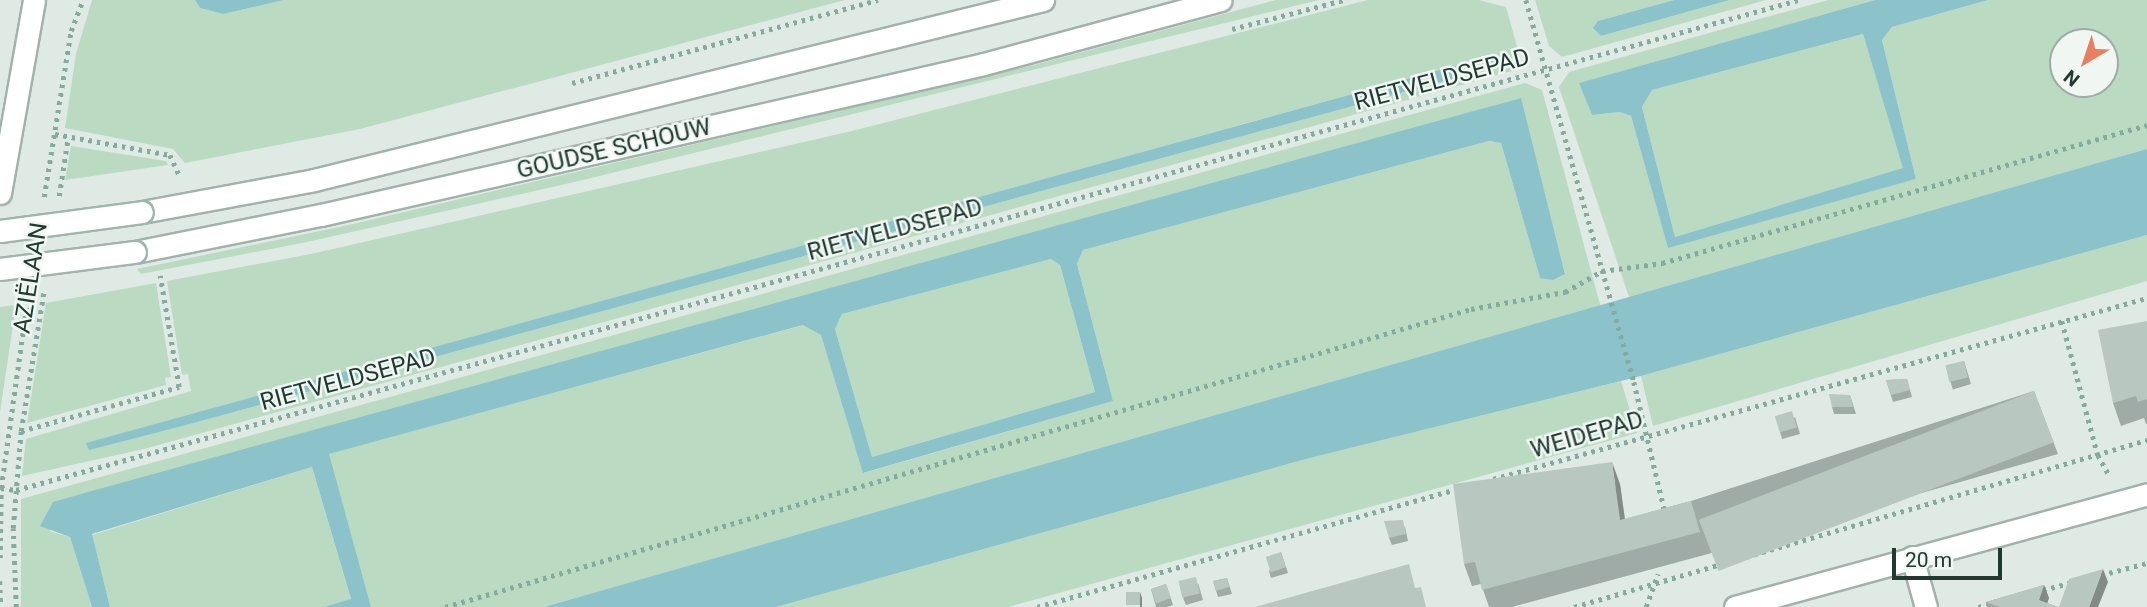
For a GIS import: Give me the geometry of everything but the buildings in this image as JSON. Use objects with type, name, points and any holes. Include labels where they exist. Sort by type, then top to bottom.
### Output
[{"type":"main road","points":[[0,192],[34,0]]},
{"type":"main road","name":"GOUDSE SCHOUW","points":[[0,231],[142,212],[314,180],[1043,0]]},
{"type":"main road","name":"GOUDSE SCHOUW","points":[[0,269],[135,252],[321,215],[957,70],[1221,0]]},
{"type":"main road","points":[[1735,607],[2147,494]]},
{"type":"main road","points":[[1912,557],[1926,607]]},
{"type":"path","name":"AZIËLAAN","points":[[44,201],[71,31],[83,0]]},
{"type":"path","points":[[563,85],[878,0]]},
{"type":"path","points":[[1526,0],[1548,69],[1634,382],[1665,500],[1665,519]]},
{"type":"path","name":"RIETVELDSEPAD","points":[[1,488],[16,490],[1798,0]]},
{"type":"path","points":[[445,607],[1471,309],[1565,292],[1602,271],[1662,263],[2147,125]]},
{"type":"path","points":[[55,134],[170,155],[180,176]]},
{"type":"path","points":[[169,178],[194,173]]},
{"type":"path","points":[[16,607],[16,490],[21,431],[179,387],[160,275]]},
{"type":"path","name":"AZIËLAAN","points":[[0,558],[1,488],[31,281]]},
{"type":"path","name":"WEIDEPAD","points":[[1488,481],[2147,298]]},
{"type":"path","points":[[2062,321],[2098,455],[2123,500]]},
{"type":"path","points":[[1574,607],[2147,440]]},
{"type":"path","points":[[1037,607],[1461,488]]},
{"type":"path","points":[[2099,575],[2147,563]]},
{"type":"path","points":[[1646,607],[1658,574]]},
{"type":"path","points":[[2032,593],[2086,579]]},
{"type":"path","points":[[0,581],[1,607]]},
{"type":"path","points":[[1978,607],[2005,600]]},
{"type":"green space","points":[[92,0],[195,0],[200,8],[223,14],[284,0],[845,0],[360,129],[185,163],[173,149],[65,128],[76,54]]},
{"type":"green space","points":[[1276,0],[1319,0],[579,181],[307,242],[141,274],[137,269],[353,224],[1034,65]]},
{"type":"green space","points":[[1368,0],[1479,0],[1506,7],[1523,68],[144,449],[22,476],[26,439],[191,391],[188,374],[182,375],[167,281],[311,254],[852,131]],"holes":[[[1493,55],[1499,66],[190,424],[86,444]]]},
{"type":"green space","points":[[1535,0],[1674,0],[1598,21],[1601,36],[1730,0],[1766,0],[1562,57],[1549,46]]},
{"type":"green space","points":[[1828,0],[1875,0],[1580,83],[1592,115],[1620,112],[1631,116],[1668,247],[1916,179],[1882,40],[1892,27],[1988,0],[2147,0],[2147,149],[1630,300],[1559,87],[1569,72]]},
{"type":"green space","points":[[1863,34],[1904,168],[1675,237],[1642,107],[1652,90]]},
{"type":"green space","points":[[1525,83],[1542,90],[1601,308],[544,607],[371,607],[328,454],[804,325],[821,335],[864,473],[1113,401],[1077,264],[1083,250],[1489,141],[1501,143],[1540,278],[1565,273],[1520,98],[49,531],[70,537],[92,607],[21,607],[21,499]]},
{"type":"green space","points":[[71,146],[166,161],[168,165],[65,180]]},
{"type":"green space","points":[[2147,235],[2147,281],[1653,426],[1641,376]]},
{"type":"green space","points":[[1051,259],[1060,265],[1095,392],[872,457],[835,329],[842,314]]},
{"type":"green space","points":[[156,283],[171,377],[165,378],[166,385],[27,423],[46,303]]},
{"type":"green space","points":[[16,305],[0,412],[0,307]]},
{"type":"green space","points":[[1621,381],[1637,433],[1008,607],[776,607],[1306,459]]},
{"type":"green space","points":[[312,467],[351,600],[324,607],[110,607],[92,535]]},
{"type":"water","points":[[195,0],[284,0],[223,14],[200,8]]},
{"type":"water","points":[[1674,0],[1730,0],[1601,36],[1593,28],[1598,21]]},
{"type":"water","points":[[1875,0],[1988,0],[1892,27],[1882,40],[1916,179],[1668,248],[1631,116],[1620,112],[1592,115],[1579,83]],"holes":[[[1863,34],[1903,168],[1675,237],[1642,107],[1652,90]]]},
{"type":"water","points":[[1494,55],[1499,66],[190,424],[89,450],[86,443]]},
{"type":"water","points":[[1521,98],[1565,274],[1553,280],[1540,278],[1501,143],[1489,141],[1083,250],[1077,264],[1113,401],[863,473],[821,335],[803,325],[329,454],[371,607],[324,607],[351,599],[312,467],[92,534],[110,607],[92,607],[70,537],[40,526],[53,502]],"holes":[[[1051,259],[1060,265],[1095,392],[872,457],[835,329],[842,314]]]},
{"type":"water","points":[[2147,149],[2147,235],[1641,376],[1306,459],[776,607],[544,607]]}]
